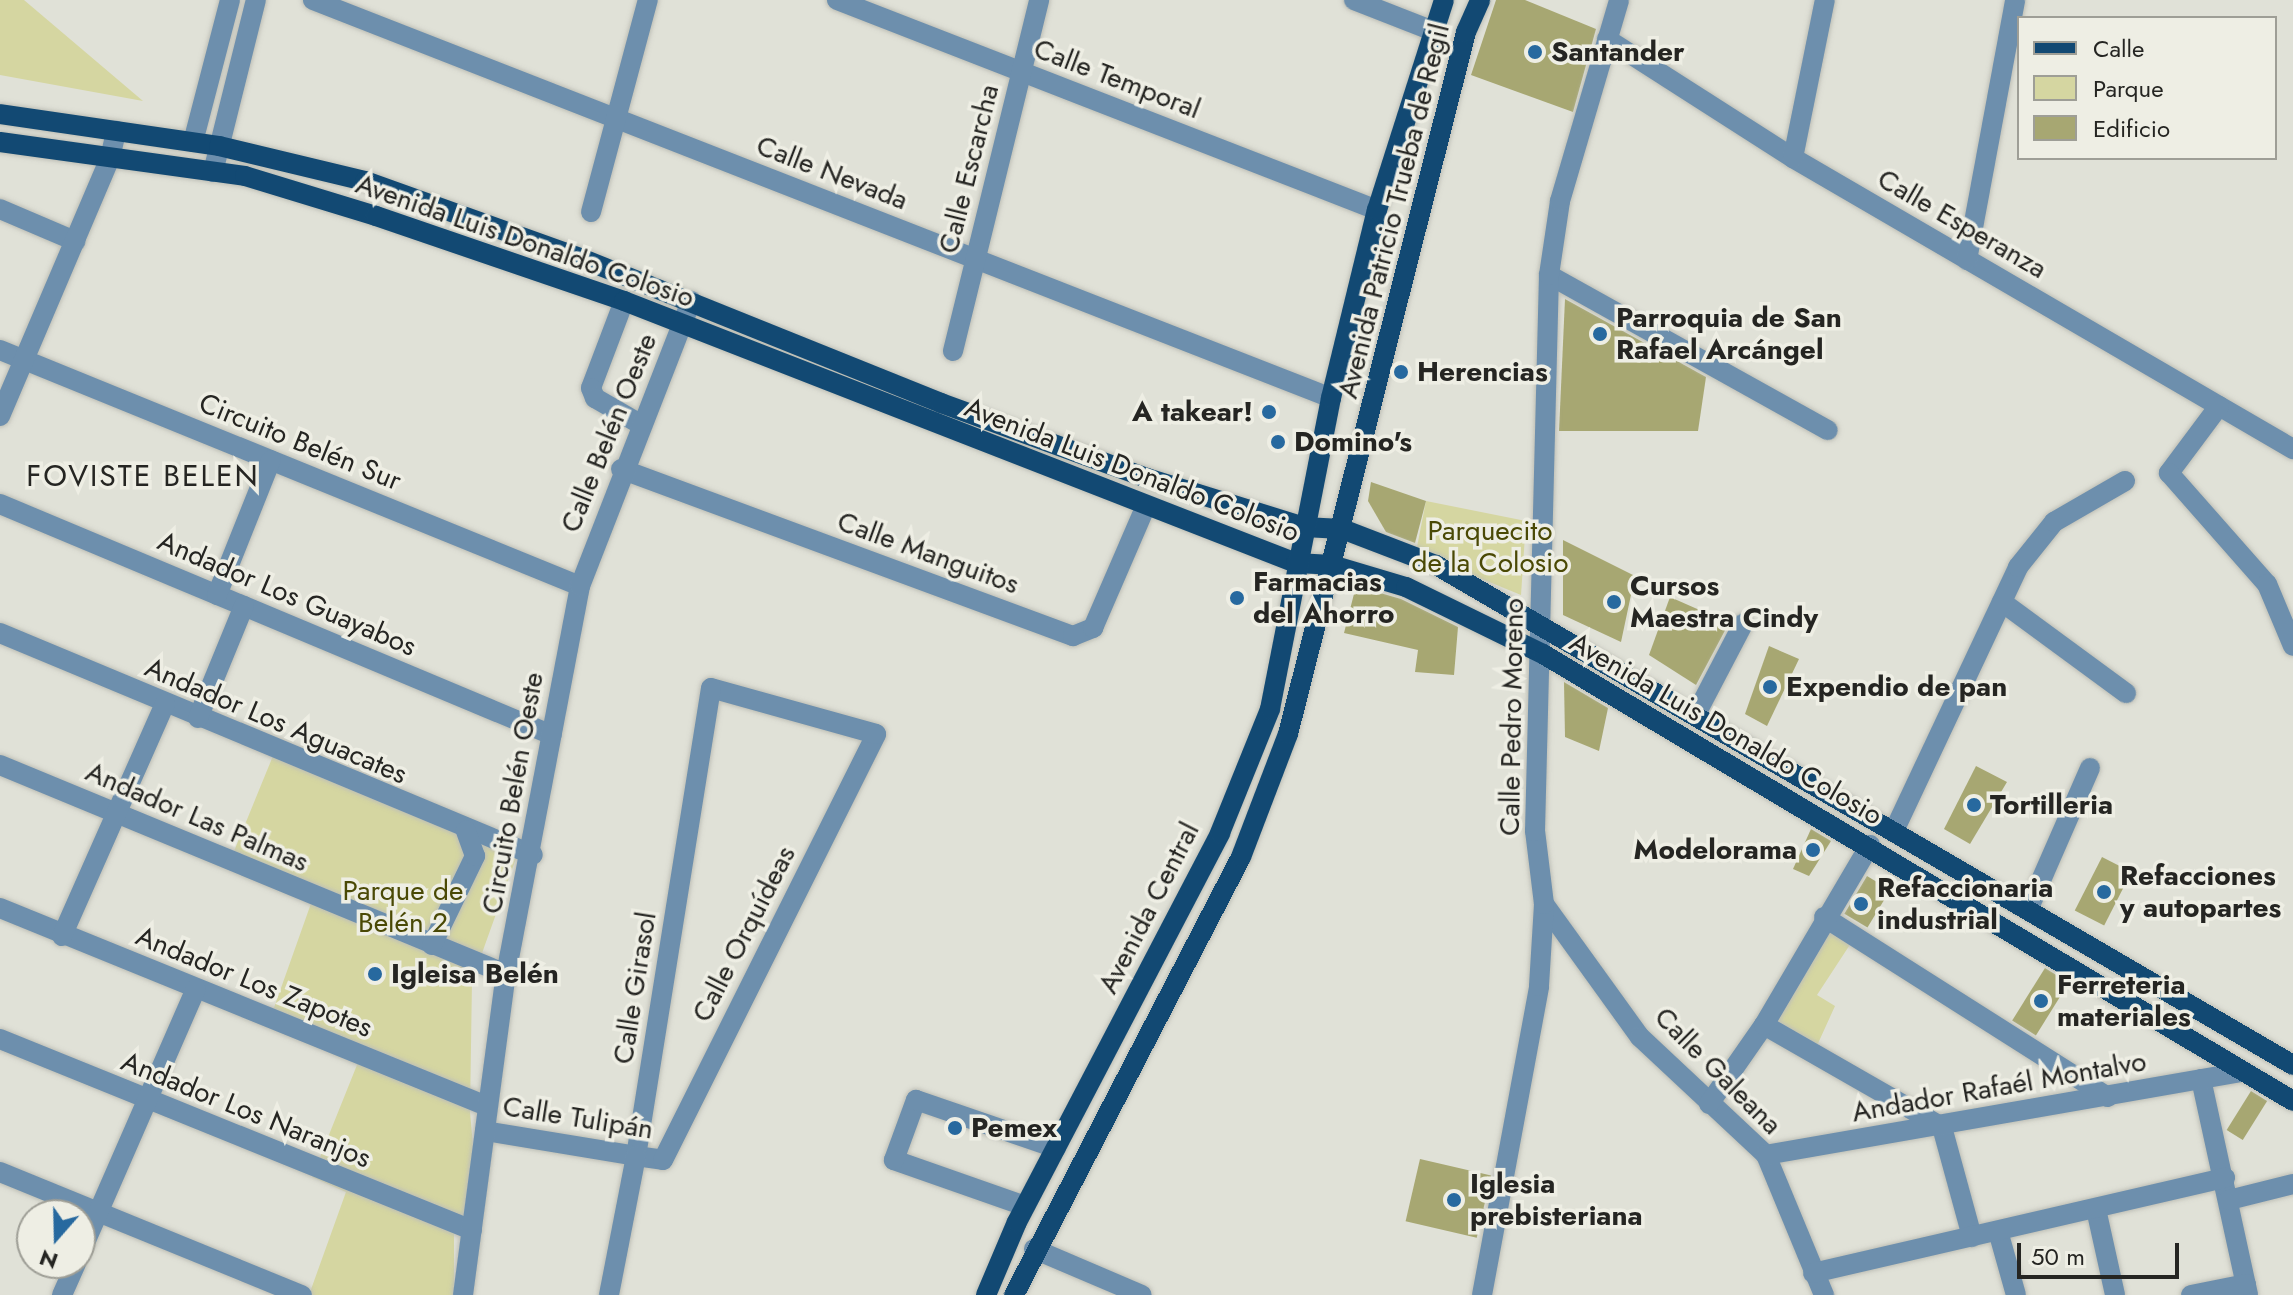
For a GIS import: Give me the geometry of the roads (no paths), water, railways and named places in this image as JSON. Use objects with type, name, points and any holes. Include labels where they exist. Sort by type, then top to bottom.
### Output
[{"type":"main road","name":"Avenida Patricio Trueba de Regil","points":[[1304,527],[1331,398],[1377,210],[1444,0]]},
{"type":"main road","name":"Avenida Patricio Trueba de Regil","points":[[1342,529],[1466,32],[1480,0]]},
{"type":"main road","points":[[0,114],[219,146],[365,181],[691,301],[941,403],[1147,478],[1304,527],[1342,529],[1436,565],[1542,624],[2293,1065]]},
{"type":"main road","name":"Avenida Luis Donaldo Colosio","points":[[0,142],[245,176],[376,216],[624,301],[1145,508],[1296,563],[1332,565],[1406,587],[1543,654],[1870,845],[2293,1101]]},
{"type":"main road","name":"Avenida Central","points":[[986,1295],[1025,1206],[1220,833],[1270,709],[1304,527]]},
{"type":"main road","name":"Avenida Central","points":[[1014,1295],[1034,1249],[1241,857],[1288,734],[1342,529]]},
{"type":"main road","points":[[2054,958],[2068,933]]},
{"type":"street","points":[[193,142],[230,0]]},
{"type":"street","points":[[213,172],[256,0]]},
{"type":"street","name":"Calle Nevada","points":[[313,0],[1331,398]]},
{"type":"street","points":[[591,212],[648,0]]},
{"type":"street","name":"Calle Temporal","points":[[837,0],[1377,210]]},
{"type":"street","name":"Calle Escarcha","points":[[953,351],[1039,0]]},
{"type":"street","points":[[1354,0],[1433,31]]},
{"type":"street","name":"Calle Pedro Moreno","points":[[1482,1295],[1539,986],[1544,904],[1535,831],[1543,654],[1549,275],[1560,201],[1619,0]]},
{"type":"street","points":[[1793,158],[1825,0]]},
{"type":"street","points":[[1967,260],[2015,0]]},
{"type":"street","name":"Calle Esperanza","points":[[1607,39],[1793,158],[2293,449]]},
{"type":"street","points":[[0,416],[110,158],[116,131]]},
{"type":"street","points":[[0,209],[75,241]]},
{"type":"street","points":[[1549,275],[1828,430]]},
{"type":"street","points":[[624,301],[591,388],[595,398],[640,424]]},
{"type":"street","name":"Calle Belén Oeste","points":[[580,586],[621,469],[691,301]]},
{"type":"street","name":"Circuito Belén Sur","points":[[0,350],[580,586]]},
{"type":"street","points":[[2219,406],[2169,473],[2267,584],[2293,646]]},
{"type":"street","points":[[217,595],[271,460]]},
{"type":"street","name":"Calle Manguitos","points":[[621,469],[1073,636],[1093,628],[1145,508]]},
{"type":"street","points":[[1894,831],[2018,567],[2054,522],[2125,481]]},
{"type":"street","name":"Andador Los Guayabos","points":[[0,504],[552,735]]},
{"type":"street","name":"Circuito Belén Oeste","points":[[463,1295],[506,974],[533,855],[580,586]]},
{"type":"street","points":[[2002,602],[2126,693]]},
{"type":"street","points":[[198,718],[244,606]]},
{"type":"street","points":[[1696,714],[1743,624]]},
{"type":"street","name":"Andador Los Aguacates","points":[[0,633],[466,831],[533,855]]},
{"type":"street","name":"Calle Girasol","points":[[609,1295],[636,1156],[711,688],[876,734]]},
{"type":"street","points":[[62,936],[165,704]]},
{"type":"street","name":"Calle Orquídeas","points":[[663,1160],[876,734]]},
{"type":"street","name":"Andador Las Palmas","points":[[0,765],[506,974]]},
{"type":"street","points":[[2028,910],[2090,768]]},
{"type":"street","points":[[432,945],[475,856],[466,831]]},
{"type":"street","points":[[1709,1104],[1764,1025],[1824,917],[1870,845]]},
{"type":"street","name":"Calle Galeana","points":[[1544,904],[1640,1037],[1766,1155],[1824,1295]]},
{"type":"street","name":"Andador Los Zapotes","points":[[0,908],[62,936],[487,1106]]},
{"type":"street","points":[[1824,917],[2108,1097]]},
{"type":"street","points":[[96,1218],[196,989]]},
{"type":"street","points":[[1764,1025],[1942,1127],[1972,1237]]},
{"type":"street","name":"Andador Los Naranjos","points":[[0,1039],[146,1102],[472,1230]]},
{"type":"street","name":"Andador Rafaél Montalvo","points":[[1766,1155],[1942,1127],[2242,1072]]},
{"type":"street","points":[[2191,1295],[2247,1289],[2201,1079]]},
{"type":"street","points":[[1025,1206],[894,1160],[916,1100],[1056,1148]]},
{"type":"street","name":"Calle Tulipán","points":[[485,1131],[663,1160]]},
{"type":"street","points":[[0,1172],[302,1295]]},
{"type":"street","points":[[1813,1273],[2225,1178]]},
{"type":"street","points":[[2229,1200],[2293,1184]]},
{"type":"street","points":[[2096,1209],[2115,1295]]},
{"type":"street","points":[[1998,1231],[2016,1295]]},
{"type":"street","points":[[1034,1249],[1142,1295]]},
{"type":"place","name":"Santander","points":[[1535,52]]},
{"type":"place","name":"Parroquia de San Rafael Arcángel","points":[[1600,334]]},
{"type":"place","name":"Herencias","points":[[1401,372]]},
{"type":"place","name":"A takear!","points":[[1269,412]]},
{"type":"place","name":"Domino's","points":[[1278,442]]},
{"type":"place","name":"Farmacias del Ahorro","points":[[1237,598]]},
{"type":"place","name":"Cursos Maestra Cindy","points":[[1614,602]]},
{"type":"place","name":"Expendio de pan","points":[[1770,687]]},
{"type":"place","name":"Tortilleria","points":[[1974,805]]},
{"type":"place","name":"Modelorama","points":[[1813,850]]},
{"type":"place","name":"Refacciones y autopartes","points":[[2104,892]]},
{"type":"place","name":"Refaccionaria industrial","points":[[1861,904]]},
{"type":"place","name":"Igleisa Belén","points":[[375,974]]},
{"type":"place","name":"Ferreteria materiales","points":[[2041,1001]]},
{"type":"place","name":"Pemex","points":[[955,1128]]},
{"type":"place","name":"Iglesia prebisteriana","points":[[1454,1200]]},
{"type":"district","name":"FOVISTE BELEN","points":[[143,476]]},
{"type":"park label","name":"Parquecito de la Colosio","points":[[1490,547]]},
{"type":"park label","name":"Parque de Belén 2","points":[[403,907]]}]
